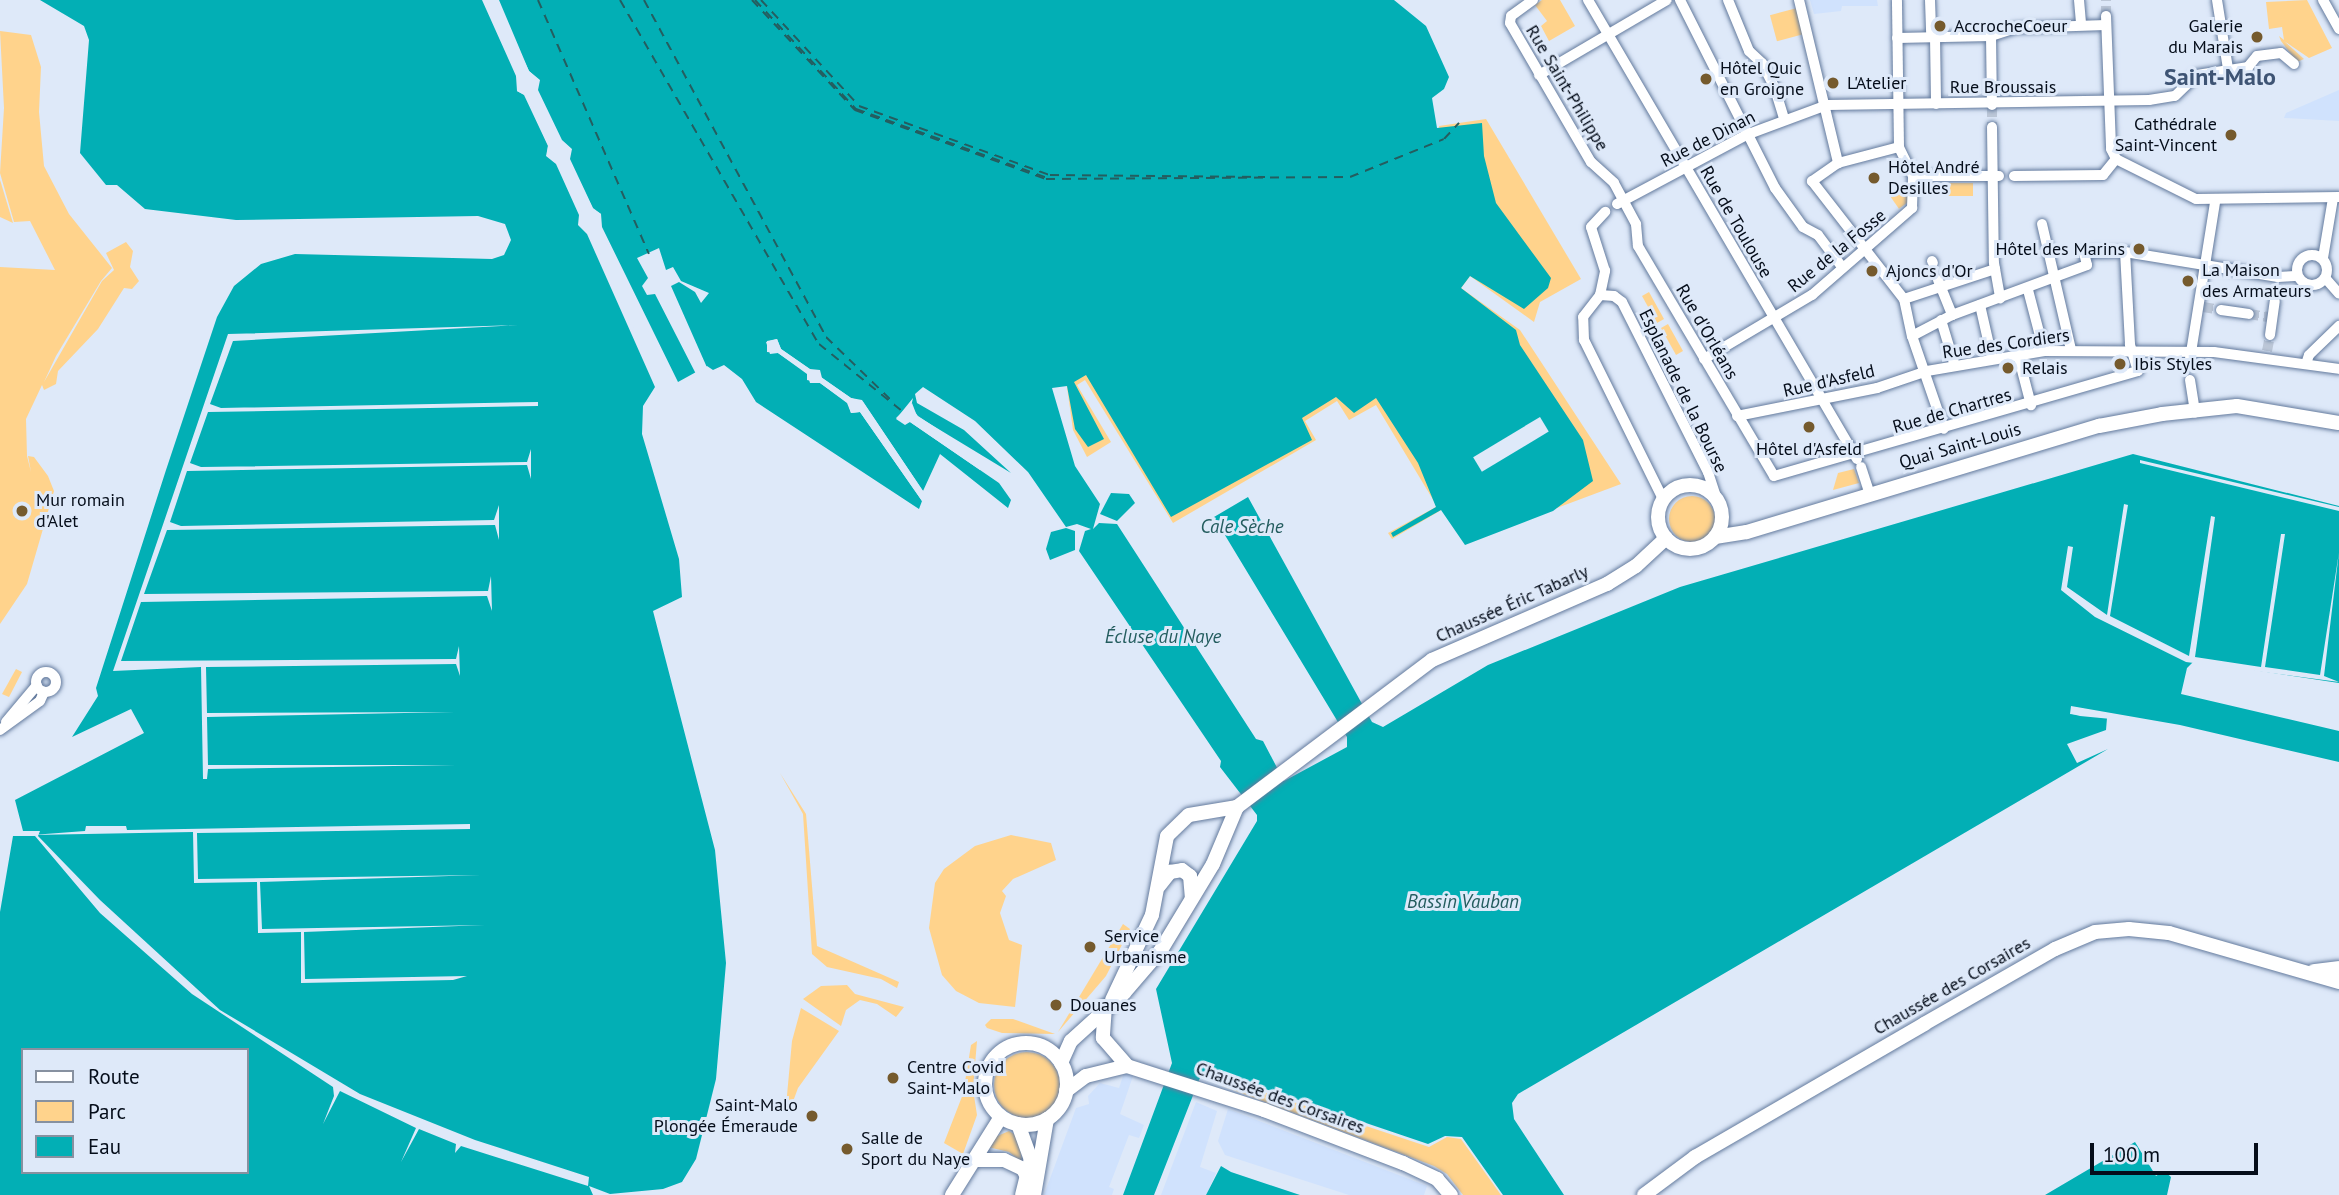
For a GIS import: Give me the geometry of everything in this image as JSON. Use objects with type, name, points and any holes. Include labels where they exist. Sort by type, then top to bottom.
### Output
[{"type":"main road","name":"Quai Saint-Louis","points":[[1715,537],[1740,533],[2099,426],[2162,414],[2195,413],[2237,406],[2339,423]]},
{"type":"main road","points":[[1722,516],[1715,537],[1691,549],[1667,538],[1658,520],[1663,499],[1676,488],[1690,484],[1716,497],[1722,516],[1740,533]]},
{"type":"main road","name":"Chaussée Éric Tabarly","points":[[1062,1066],[1071,1041],[1108,1003],[1148,969],[1192,899],[1234,814],[1370,704],[1452,649],[1607,584],[1636,566],[1667,538]]},
{"type":"main road","name":"Chaussée Éric Tabarly","points":[[1108,1003],[1145,935],[1167,836],[1189,815],[1219,810],[1234,814]]},
{"type":"main road","points":[[1157,889],[1170,872],[1182,870],[1192,882],[1192,899]]},
{"type":"main road","name":"Chaussée des Corsaires","points":[[1644,1195],[1695,1157],[2076,939],[2113,929],[2148,930],[2339,982]]},
{"type":"main road","name":"Chaussée des Corsaires","points":[[2309,972],[2339,968]]},
{"type":"main road","points":[[1108,1003],[1103,1038],[1131,1067]]},
{"type":"main road","points":[[1046,1048],[1071,1041]]},
{"type":"main road","points":[[1086,1076],[1062,1066],[1046,1048],[1034,1044],[1010,1046],[991,1061],[986,1073],[987,1097],[1001,1116],[1018,1124],[1047,1119],[1059,1107],[1066,1091],[1086,1076],[1131,1067]]},
{"type":"main road","points":[[1062,1066],[1066,1091]]},
{"type":"main road","name":"Chaussée des Corsaires","points":[[1131,1067],[1197,1088],[1424,1172],[1451,1195]]},
{"type":"main road","points":[[952,1195],[1001,1116]]},
{"type":"main road","points":[[1034,1195],[1047,1119]]},
{"type":"main road","points":[[1018,1124],[1030,1146],[1022,1195]]},
{"type":"main road","points":[[973,1160],[1004,1160],[1023,1169],[1027,1177]]},
{"type":"street","name":"Rue Saint-Philippe","points":[[1533,0],[1511,16],[1510,23],[1591,162],[1614,183],[1621,202]]},
{"type":"street","name":"Rue de Toulouse","points":[[1588,0],[1858,461],[1870,494]]},
{"type":"street","points":[[1539,75],[1667,0]]},
{"type":"street","points":[[1680,0],[1746,135],[1779,194],[1803,227],[1818,236],[1842,267]]},
{"type":"street","points":[[1728,0],[1775,89],[1784,119]]},
{"type":"street","points":[[1799,0],[1818,67],[1838,163]]},
{"type":"street","points":[[1897,0],[1899,146],[1913,176],[1997,176]]},
{"type":"street","points":[[1930,0],[1936,104]]},
{"type":"street","points":[[2079,0],[2081,24]]},
{"type":"street","points":[[2217,0],[2228,69],[2248,67],[2256,56],[2281,53],[2294,64]]},
{"type":"street","points":[[2323,0],[2339,29]]},
{"type":"street","points":[[1897,38],[1991,36],[2016,27],[2106,20],[2108,103],[2115,158],[2104,175],[2014,176]]},
{"type":"street","points":[[1991,36],[1992,104]]},
{"type":"street","points":[[1756,57],[1768,52]]},
{"type":"street","name":"Rue Broussais","points":[[1899,104],[2108,103],[2172,97],[2197,75],[2228,69]]},
{"type":"street","name":"Rue de Dinan","points":[[1621,202],[1746,135],[1784,119],[1827,105],[1899,104]]},
{"type":"street","points":[[1992,127],[1997,176],[1995,269],[2000,298]]},
{"type":"street","points":[[1899,146],[1838,163],[1812,181],[1904,299],[1912,336],[1927,371],[1944,429]]},
{"type":"street","points":[[2115,158],[2186,196],[2215,202],[2337,200],[2323,258],[2327,280],[2339,294]]},
{"type":"street","name":"Rue de la Fosse","points":[[1704,359],[1812,295],[1842,267],[1906,216],[1914,202],[1913,176]]},
{"type":"street","name":"Rue d'Orléans","points":[[1621,202],[1636,224],[1638,246],[1773,477]]},
{"type":"street","points":[[2189,365],[2215,202]]},
{"type":"street","points":[[1605,212],[1591,227],[1605,271],[1600,295],[1583,317],[1581,332],[1663,499]]},
{"type":"street","points":[[2042,225],[2071,350]]},
{"type":"street","points":[[1912,336],[1952,315],[2028,290],[2087,265],[2084,253],[2125,252],[2278,281],[2295,276],[2305,282],[2327,280]]},
{"type":"street","points":[[2125,252],[2132,349]]},
{"type":"street","points":[[2295,276],[2299,261],[2323,258]]},
{"type":"street","points":[[1904,299],[1938,282],[1995,269]]},
{"type":"street","points":[[1938,282],[1952,315]]},
{"type":"street","points":[[2028,290],[2044,351]]},
{"type":"street","name":"Esplanade de la Bourse","points":[[1600,295],[1614,296],[1622,302],[1708,472],[1716,497]]},
{"type":"street","points":[[2270,335],[2270,318],[2275,301]]},
{"type":"street","points":[[1980,305],[1992,358]]},
{"type":"street","points":[[2221,310],[2249,314]]},
{"type":"street","points":[[1941,320],[1955,366]]},
{"type":"street","points":[[2306,364],[2309,355],[2339,326]]},
{"type":"street","name":"Rue des Cordiers","points":[[1927,371],[2044,351],[2132,349],[2191,354],[2267,355],[2339,369]]},
{"type":"street","name":"Rue de Chartres","points":[[1773,477],[1858,461],[1944,429],[2138,371],[2132,349]]},
{"type":"street","points":[[2018,355],[2031,405]]},
{"type":"street","name":"Rue d'Asfeld","points":[[1737,416],[1823,400],[1927,371]]},
{"type":"street","points":[[2190,380],[2195,413]]},
{"type":"street","points":[[0,730],[40,689]]},
{"type":"shaded area","points":[[1810,0],[1877,0],[1878,6],[1842,6],[1841,11],[1814,14]]},
{"type":"shaded area","points":[[2339,90],[2339,121],[2284,118],[2286,113]]},
{"type":"shaded area","points":[[1124,1073],[1133,1076],[1120,1114],[1144,1125],[1139,1138],[1129,1135],[1109,1187],[1114,1189],[1112,1195],[1044,1195],[1076,1108],[1089,1104],[1088,1096],[1100,1083],[1119,1088]]},
{"type":"shaded area","points":[[1196,1102],[1217,1111],[1200,1167],[1216,1173],[1206,1195],[1161,1195]]},
{"type":"shaded area","points":[[1228,1109],[1427,1186],[1424,1195],[1349,1195],[1225,1155],[1218,1141]]},
{"type":"green space","points":[[1542,0],[1560,0],[1575,26],[1549,41],[1541,26],[1547,21],[1535,5]]},
{"type":"green space","points":[[2307,0],[2332,48],[2309,58],[2284,41],[2304,59],[2297,62],[2281,41],[2279,36],[2284,40],[2282,27],[2269,29],[2266,2]]},
{"type":"green space","points":[[1797,8],[1804,34],[1777,41],[1770,15]]},
{"type":"green space","points":[[0,31],[31,35],[41,67],[39,112],[44,166],[69,214],[112,268],[101,281],[56,356],[44,382],[102,281],[114,270],[106,253],[126,242],[133,251],[130,267],[139,281],[132,289],[124,288],[98,329],[58,371],[56,384],[44,390],[42,385],[26,419],[27,456],[31,472],[28,456],[34,457],[48,476],[54,491],[27,584],[0,624],[0,267],[55,270],[30,221],[14,222],[0,173],[4,108]]},
{"type":"green space","points":[[1486,119],[1581,279],[1540,302],[1534,322],[1470,276],[1461,288],[1520,330],[1621,484],[1466,542],[1443,509],[1392,539],[1388,533],[1436,507],[1435,503],[1376,405],[1349,420],[1337,401],[1305,421],[1316,440],[1173,523],[1085,380],[1077,385],[1111,442],[1087,457],[1073,430],[1067,387],[1060,373],[1454,286],[1439,126]]},
{"type":"green space","points":[[0,180],[1,183],[13,223],[0,217]]},
{"type":"green space","points":[[1922,183],[1973,183],[1973,196],[1922,196]]},
{"type":"green space","points":[[1902,187],[1911,200],[1899,209],[1890,196]]},
{"type":"green space","points":[[1649,292],[1664,319],[1657,323],[1642,296]]},
{"type":"green space","points":[[1668,324],[1683,351],[1676,355],[1661,328]]},
{"type":"green space","points":[[1854,469],[1859,483],[1833,490],[1838,473]]},
{"type":"green space","points":[[1692,496],[1709,502],[1715,519],[1709,536],[1692,542],[1675,536],[1669,519],[1675,502]]},
{"type":"green space","points":[[16,669],[22,672],[9,697],[2,694]]},
{"type":"green space","points":[[780,773],[806,814],[817,946],[899,982],[897,988],[881,979],[827,967],[812,954],[803,814]]},
{"type":"green space","points":[[1011,835],[1051,843],[1056,860],[1013,879],[1002,891],[1006,896],[1000,913],[1009,940],[1022,945],[1015,1007],[979,1003],[956,991],[942,975],[929,928],[935,883],[944,869],[975,846]]},
{"type":"green space","points":[[1123,924],[1130,929],[1106,976],[1058,1032]]},
{"type":"green space","points":[[847,985],[855,994],[904,1007],[896,1017],[877,1004],[860,1000],[846,1010],[841,1026],[803,999],[821,986]]},
{"type":"green space","points":[[801,1008],[839,1031],[798,1088],[791,1107],[786,1106],[792,1041]]},
{"type":"green space","points":[[991,1019],[1013,1019],[1055,1034],[1002,1033],[987,1028],[985,1025]]},
{"type":"green space","points":[[977,1041],[973,1089],[977,1115],[963,1154],[944,1143],[963,1094],[971,1045]]},
{"type":"green space","points":[[1033,1052],[1051,1061],[1058,1072],[1058,1098],[1051,1109],[1040,1116],[1021,1118],[1003,1109],[996,1098],[994,1079],[1003,1061],[1014,1054]]},
{"type":"green space","points":[[1225,1079],[1429,1147],[1447,1137],[1461,1139],[1501,1195],[1463,1195],[1447,1174],[1434,1166],[1222,1086]]},
{"type":"green space","points":[[1009,1131],[1017,1136],[1023,1163],[1009,1152],[988,1147],[995,1137]]},
{"type":"water","points":[[40,0],[482,0],[516,76],[517,91],[524,95],[548,146],[546,156],[556,164],[579,215],[578,225],[587,234],[655,387],[643,406],[642,434],[679,559],[682,597],[653,611],[715,850],[726,963],[716,1079],[696,1159],[682,1182],[663,1189],[610,1194],[589,1186],[593,1195],[0,1195],[0,912],[13,836],[35,836],[100,913],[192,994],[333,1087],[334,1096],[323,1124],[340,1091],[416,1128],[401,1162],[419,1129],[456,1144],[455,1153],[461,1146],[588,1186],[589,1177],[475,1140],[360,1094],[220,1010],[100,900],[38,836],[40,831],[23,831],[15,800],[144,733],[131,709],[72,737],[98,696],[96,688],[166,470],[217,317],[234,286],[261,264],[295,254],[492,259],[504,255],[511,240],[505,224],[478,216],[236,220],[145,209],[117,185],[106,185],[80,153],[89,40],[84,26]]},
{"type":"water","points":[[499,0],[1394,0],[1426,26],[1449,77],[1444,89],[1432,98],[1437,128],[1482,123],[1484,156],[1496,203],[1551,278],[1548,288],[1524,309],[1470,276],[1461,288],[1516,330],[1520,345],[1583,440],[1593,481],[1553,511],[1465,545],[1441,510],[1393,537],[1391,533],[1436,507],[1418,463],[1376,398],[1354,413],[1336,397],[1302,418],[1312,440],[1171,517],[1086,375],[1074,382],[1104,439],[1088,447],[1075,429],[1067,386],[1052,388],[1075,466],[1100,504],[1093,529],[1099,523],[1117,524],[1256,739],[1263,741],[1284,781],[1347,747],[1347,737],[1214,517],[1248,497],[1372,722],[1383,727],[1488,665],[1680,587],[2133,454],[2339,506],[2339,683],[2194,661],[2187,668],[2181,694],[2339,731],[2339,762],[2180,725],[2071,706],[2070,714],[2107,718],[2106,730],[2067,744],[2077,763],[2108,749],[1518,1094],[1512,1103],[1514,1119],[1564,1195],[1503,1195],[1462,1137],[1445,1136],[1428,1144],[1224,1075],[1216,1080],[1201,1075],[1154,1195],[1123,1195],[1172,1063],[1156,989],[1257,821],[1257,815],[1220,767],[1221,761],[1079,551],[1085,531],[1091,529],[1077,524],[1066,527],[1028,472],[975,421],[923,387],[915,394],[917,403],[964,430],[1011,473],[917,416],[912,403],[896,418],[910,422],[999,483],[1011,500],[1008,508],[940,454],[923,491],[863,402],[851,398],[781,349],[777,339],[766,342],[770,354],[778,353],[807,374],[807,380],[820,383],[848,403],[851,413],[860,412],[922,501],[919,509],[756,402],[742,379],[724,365],[713,370],[707,366],[678,382],[602,227],[601,214],[593,208],[570,159],[572,149],[562,140],[538,90],[540,80],[529,71]]},
{"type":"water","points":[[1111,493],[1129,494],[1135,503],[1117,521],[1100,514]]},
{"type":"water","points":[[1066,528],[1075,531],[1075,550],[1050,560],[1046,549],[1051,532]]},
{"type":"water","points":[[2135,1142],[2156,1176],[2164,1171],[2171,1177],[2167,1195],[2045,1195]]},
{"type":"water","points":[[1221,1166],[1231,1172],[1300,1195],[1206,1195]]},
{"type":"pier","points":[[483,0],[519,75],[519,89],[527,93],[551,144],[550,155],[559,163],[583,214],[582,225],[591,233],[656,379],[588,234],[579,225],[580,215],[557,164],[547,156],[548,145],[525,95],[517,91],[517,76]]},
{"type":"pier","points":[[495,0],[529,71],[539,80],[537,90],[561,140],[571,149],[569,159],[593,209],[601,214],[601,228],[671,379],[599,229],[599,216],[590,210],[567,160],[568,150],[559,142],[535,92],[537,80],[526,72]]},
{"type":"pier","points":[[659,248],[666,270],[673,267],[681,281],[709,293],[701,303],[695,292],[679,282],[671,286],[709,372],[703,369],[697,376],[655,294],[647,295],[642,286],[648,278],[637,258]]},
{"type":"pier","points":[[518,325],[233,341],[210,404],[221,408],[538,402],[538,406],[208,412],[190,463],[201,467],[527,462],[531,449],[531,479],[527,465],[187,471],[170,522],[181,526],[494,520],[499,505],[499,540],[495,525],[167,530],[144,594],[488,591],[491,576],[492,611],[487,596],[141,602],[121,661],[456,659],[459,646],[460,676],[456,664],[206,667],[207,713],[455,712],[207,717],[208,765],[456,765],[208,769],[207,779],[203,779],[201,667],[113,671],[228,334]]},
{"type":"pier","points":[[777,339],[781,349],[810,369],[820,370],[822,378],[851,398],[862,400],[923,491],[922,501],[860,412],[851,413],[847,403],[820,383],[810,383],[807,373],[778,353],[767,352],[767,341]]},
{"type":"pier","points":[[913,398],[911,407],[918,416],[986,461],[915,419],[908,409],[901,418],[912,419],[982,467],[980,470],[910,422],[905,425],[896,419]]},
{"type":"pier","points":[[1540,417],[1549,432],[1482,472],[1473,457]]},
{"type":"pier","points":[[2140,460],[2339,507],[2339,511],[2140,463]]},
{"type":"pier","points":[[2124,504],[2128,505],[2110,616],[2189,656],[2211,516],[2215,517],[2195,657],[2261,667],[2281,534],[2285,534],[2265,667],[2320,675],[2339,552],[2324,676],[2339,682],[2186,662],[2095,617],[2061,590],[2068,546],[2073,547],[2067,587],[2107,615]]},
{"type":"pier","points":[[2073,707],[2174,725],[2080,716],[2072,714]]},
{"type":"pier","points":[[470,824],[470,829],[197,833],[198,879],[481,875],[260,882],[262,929],[485,925],[304,932],[305,979],[467,976],[453,980],[301,983],[301,932],[258,933],[257,882],[194,883],[193,832],[32,835],[85,831],[86,826],[126,826],[127,830]]},
{"type":"ferry route","points":[[538,0],[649,254]]},
{"type":"ferry route","points":[[620,0],[819,344],[902,411]]},
{"type":"ferry route","points":[[644,0],[826,337],[894,403]]},
{"type":"ferry route","points":[[752,0],[855,110],[1046,179],[1350,177],[1444,139],[1459,123]]},
{"type":"ferry route","points":[[755,0],[856,109],[1048,178]]},
{"type":"ferry route","points":[[761,0],[859,106],[1050,175],[1265,177]]},
{"type":"tunnel","points":[[2106,0],[2106,16]]},
{"type":"tunnel","points":[[1992,107],[1992,127]]},
{"type":"tunnel","points":[[2275,301],[2278,284]]},
{"type":"tunnel","points":[[2203,307],[2221,310]]},
{"type":"tunnel","points":[[2249,314],[2268,317]]},
{"type":"tunnel","points":[[2267,351],[2270,335]]},
{"type":"place","name":"AccrocheCoeur","points":[[1940,26]]},
{"type":"place","name":"Galerie du Marais","points":[[2257,37]]},
{"type":"place","name":"Hôtel Quic en Groigne","points":[[1706,79]]},
{"type":"place","name":"L'Atelier","points":[[1833,83]]},
{"type":"place","name":"Cathédrale Saint-Vincent","points":[[2231,135]]},
{"type":"place","name":"Hôtel André Desilles","points":[[1874,178]]},
{"type":"place","name":"Hôtel des Marins","points":[[2139,249]]},
{"type":"place","name":"Ajoncs d'Or","points":[[1872,271]]},
{"type":"place","name":"La Maison des Armateurs","points":[[2188,281]]},
{"type":"place","name":"Ibis Styles","points":[[2120,364]]},
{"type":"place","name":"Relais","points":[[2008,368]]},
{"type":"place","name":"Hôtel d'Asfeld","points":[[1809,427]]},
{"type":"place","name":"Mur romain d'Alet","points":[[22,511]]},
{"type":"place","name":"Service Urbanisme","points":[[1090,947]]},
{"type":"place","name":"Douanes","points":[[1056,1005]]},
{"type":"place","name":"Centre Covid Saint-Malo","points":[[893,1078]]},
{"type":"place","name":"Saint-Malo Plongée Émeraude","points":[[812,1116]]},
{"type":"place","name":"Salle de Sport du Naye","points":[[847,1149]]},
{"type":"district","name":"Saint-Malo","points":[[2220,77]]},
{"type":"water label","name":"Cale Sèche","points":[[1242,527]]},
{"type":"water label","name":"Écluse du Naye","points":[[1163,637]]},
{"type":"water label","name":"Bassin Vauban","points":[[1463,902]]}]
